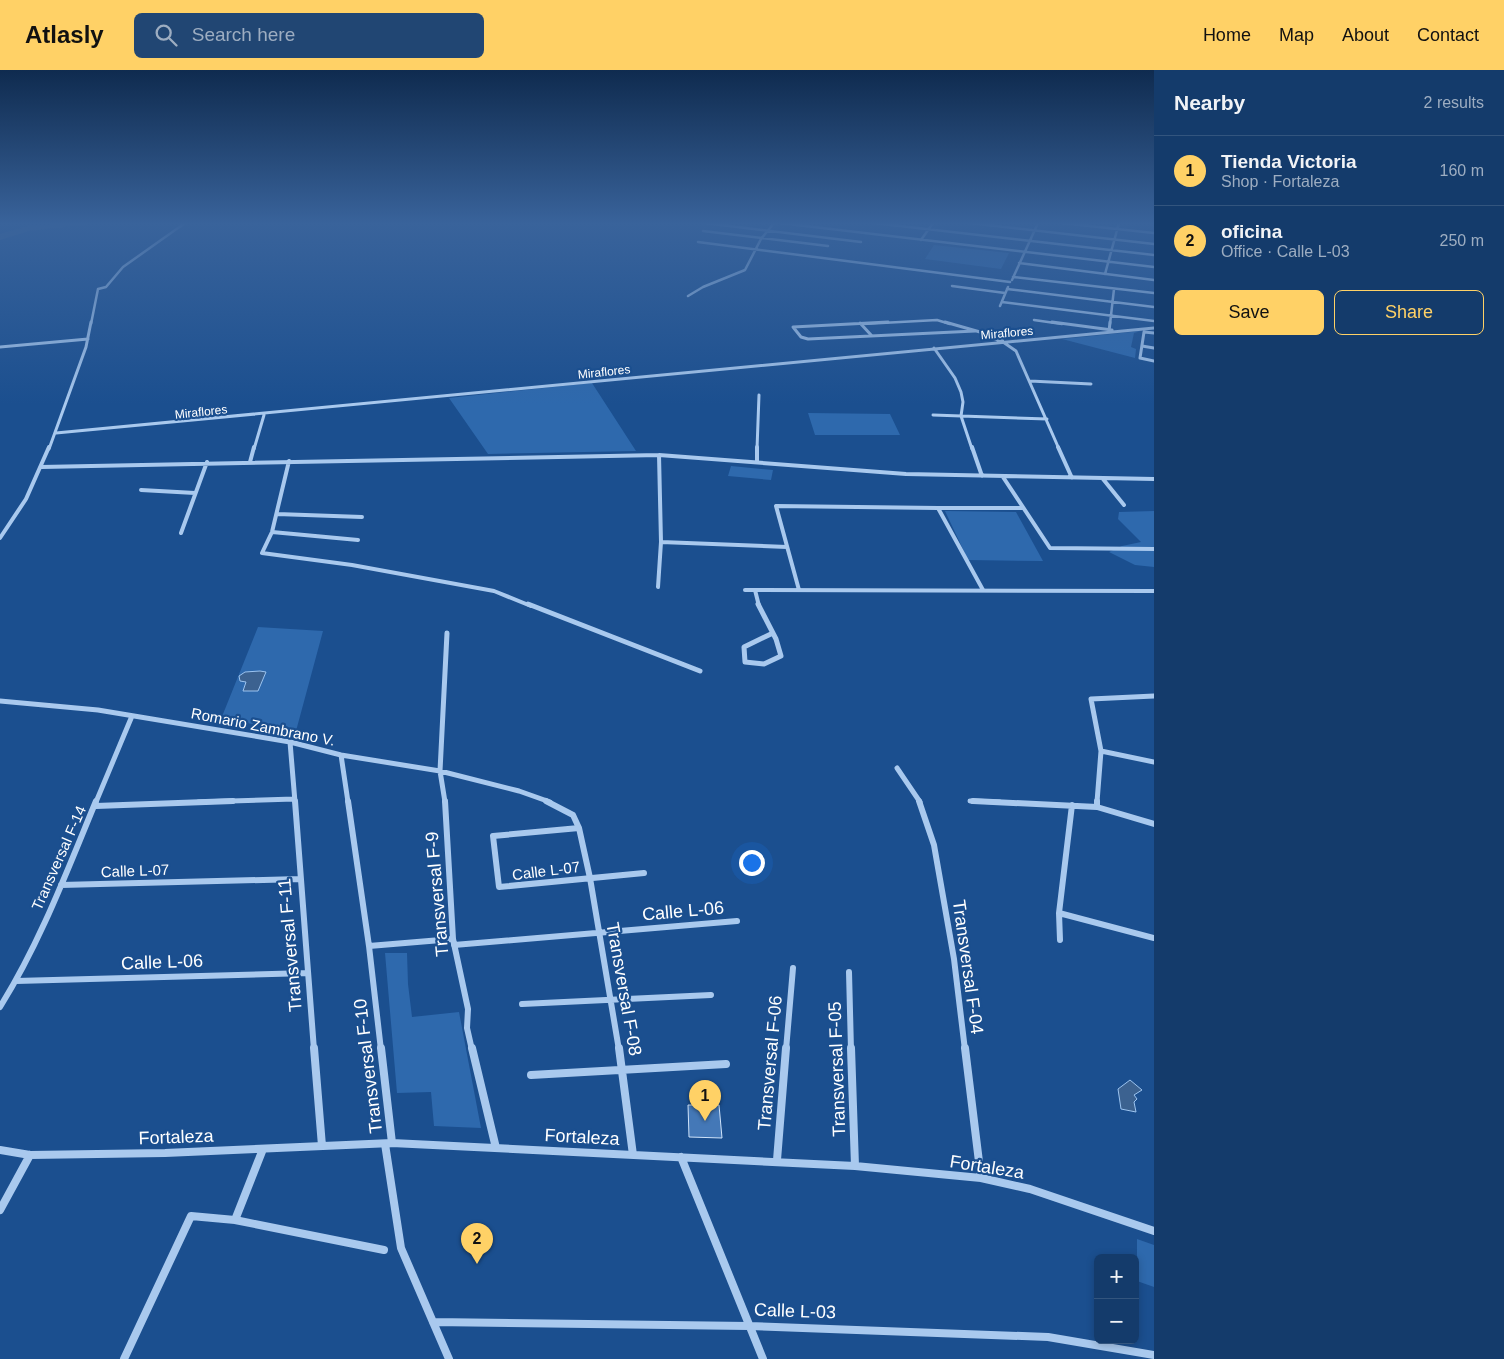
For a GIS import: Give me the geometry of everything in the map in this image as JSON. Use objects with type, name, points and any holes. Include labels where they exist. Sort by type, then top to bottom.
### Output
[{"type":"street","points":[[0,538],[18,514],[56,433],[88,339],[98,289],[106,287],[109,283]]},
{"type":"street","points":[[688,296],[713,283]]},
{"type":"street","points":[[1010,283],[1001,304],[1154,321]]},
{"type":"street","points":[[1065,283],[1154,294]]},
{"type":"street","points":[[952,286],[1005,293]]},
{"type":"street","points":[[1007,289],[1154,307]]},
{"type":"street","points":[[1034,320],[1109,331],[1114,289]]},
{"type":"street","points":[[975,331],[804,338],[794,327],[937,320],[975,331],[990,339],[1003,342],[1016,351],[1072,478]]},
{"type":"street","points":[[860,323],[872,336]]},
{"type":"street","name":"Miraflores","points":[[56,433],[1154,328]]},
{"type":"street","points":[[1154,334],[1144,332],[1140,358],[1154,361]]},
{"type":"street","points":[[0,347],[88,339]]},
{"type":"street","points":[[1142,346],[1154,348]]},
{"type":"street","points":[[934,348],[955,378],[961,392],[963,402],[960,416],[982,476]]},
{"type":"street","points":[[1030,381],[1091,384]]},
{"type":"street","points":[[757,461],[759,395]]},
{"type":"street","points":[[250,462],[264,414]]},
{"type":"street","points":[[933,415],[1047,419]]},
{"type":"street","points":[[41,467],[206,462],[397,462],[660,455],[757,461],[842,470],[1003,477],[1154,479]]},
{"type":"street","points":[[658,587],[660,455]]},
{"type":"street","points":[[290,461],[272,532],[262,553],[352,565],[494,591],[700,671]]},
{"type":"street","points":[[181,533],[206,462]]},
{"type":"street","points":[[1003,477],[1050,548],[1154,549]]},
{"type":"street","points":[[1103,479],[1124,505]]},
{"type":"street","points":[[140,490],[195,493]]},
{"type":"street","points":[[799,590],[776,506],[1023,508]]},
{"type":"street","points":[[938,508],[983,590]]},
{"type":"street","points":[[277,514],[362,517]]},
{"type":"street","points":[[272,532],[358,540]]},
{"type":"street","points":[[660,542],[787,547]]},
{"type":"street","points":[[745,590],[1154,591]]},
{"type":"street","points":[[755,590],[759,608],[773,633],[781,656],[768,664],[745,662],[744,647],[773,633]]},
{"type":"street","name":"Transversal F-9","points":[[446,633],[440,771],[446,811],[453,942],[468,1009],[467,1028],[496,1148]]},
{"type":"street","points":[[1097,807],[1101,751],[1090,702],[1091,699],[1154,696]]},
{"type":"street","name":"Romario Zambrano V.","points":[[0,701],[98,710],[290,742],[341,755],[440,771],[519,791],[554,804],[572,815],[580,828]]},
{"type":"street","name":"Transversal F-14","points":[[0,1007],[16,981],[61,885],[96,806],[132,716]]},
{"type":"street","name":"Transversal F-11","points":[[290,742],[322,1146]]},
{"type":"street","points":[[1101,751],[1154,762]]},
{"type":"street","name":"Transversal F-10","points":[[341,755],[369,946],[401,1248],[448,1359]]},
{"type":"street","name":"Transversal F-04","points":[[897,768],[922,806],[934,845],[954,959],[981,1178]]},
{"type":"street","points":[[96,806],[294,799]]},
{"type":"street","points":[[970,801],[1097,807],[1154,824]]},
{"type":"street","points":[[1060,940],[1059,913],[1072,805]]},
{"type":"street","name":"Transversal F-08","points":[[580,828],[622,1068],[633,1155]]},
{"type":"street","name":"Calle L-07","points":[[580,828],[494,836],[497,883],[502,888],[644,874]]},
{"type":"street","name":"Calle L-07","points":[[61,885],[300,879]]},
{"type":"street","points":[[1059,913],[1154,938]]},
{"type":"street","name":"Calle L-06","points":[[369,946],[599,934],[737,921]]},
{"type":"street","name":"Transversal F-06","points":[[776,1160],[793,968]]},
{"type":"street","name":"Transversal F-05","points":[[849,972],[855,1166]]},
{"type":"street","name":"Calle L-06","points":[[16,981],[308,973]]},
{"type":"street","points":[[522,1004],[610,1002],[711,995]]},
{"type":"street","points":[[531,1075],[622,1068],[726,1064]]},
{"type":"street","name":"Fortaleza","points":[[0,1150],[30,1155],[165,1153],[389,1144],[776,1160],[981,1178],[1030,1189],[1070,1201],[1154,1231]]},
{"type":"street","points":[[234,1220],[263,1149]]},
{"type":"street","points":[[0,1210],[30,1155]]},
{"type":"street","points":[[681,1157],[763,1359]]},
{"type":"street","points":[[124,1359],[192,1216],[234,1220],[384,1250]]},
{"type":"street","name":"Calle L-03","points":[[433,1322],[750,1326],[1048,1337],[1154,1356]]},
{"type":"shaded area","points":[[1141,331],[1134,333],[1131,347],[1136,349],[1135,358],[1062,339]]},
{"type":"shaded area","points":[[592,383],[636,451],[488,454],[449,398]]},
{"type":"shaded area","points":[[808,413],[890,414],[900,435],[815,435]]},
{"type":"shaded area","points":[[731,466],[773,470],[771,480],[728,476]]},
{"type":"shaded area","points":[[945,511],[1016,512],[1043,561],[968,560]]},
{"type":"shaded area","points":[[1154,511],[1154,567],[1135,565],[1109,552],[1122,546],[1141,542],[1118,519],[1119,512]]},
{"type":"shaded area","points":[[258,627],[323,631],[296,731],[221,719]]},
{"type":"shaded area","points":[[245,672],[266,672],[258,691],[243,691],[246,682],[240,681],[239,676]]},
{"type":"shaded area","points":[[385,953],[407,953],[412,1017],[459,1012],[481,1128],[434,1126],[431,1092],[397,1093]]},
{"type":"shaded area","points":[[1130,1080],[1142,1090],[1134,1095],[1137,1099],[1134,1102],[1136,1112],[1121,1109],[1118,1089]]},
{"type":"shaded area","points":[[1137,1239],[1154,1245],[1154,1287],[1139,1282],[1139,1254],[1137,1254]]},
{"type":"building","points":[[688,1105],[719,1105],[722,1138],[689,1137]]},
{"type":"place","name":"Tienda Victoria","points":[[705,1121]]},
{"type":"place","name":"oficina","points":[[477,1264]]}]
